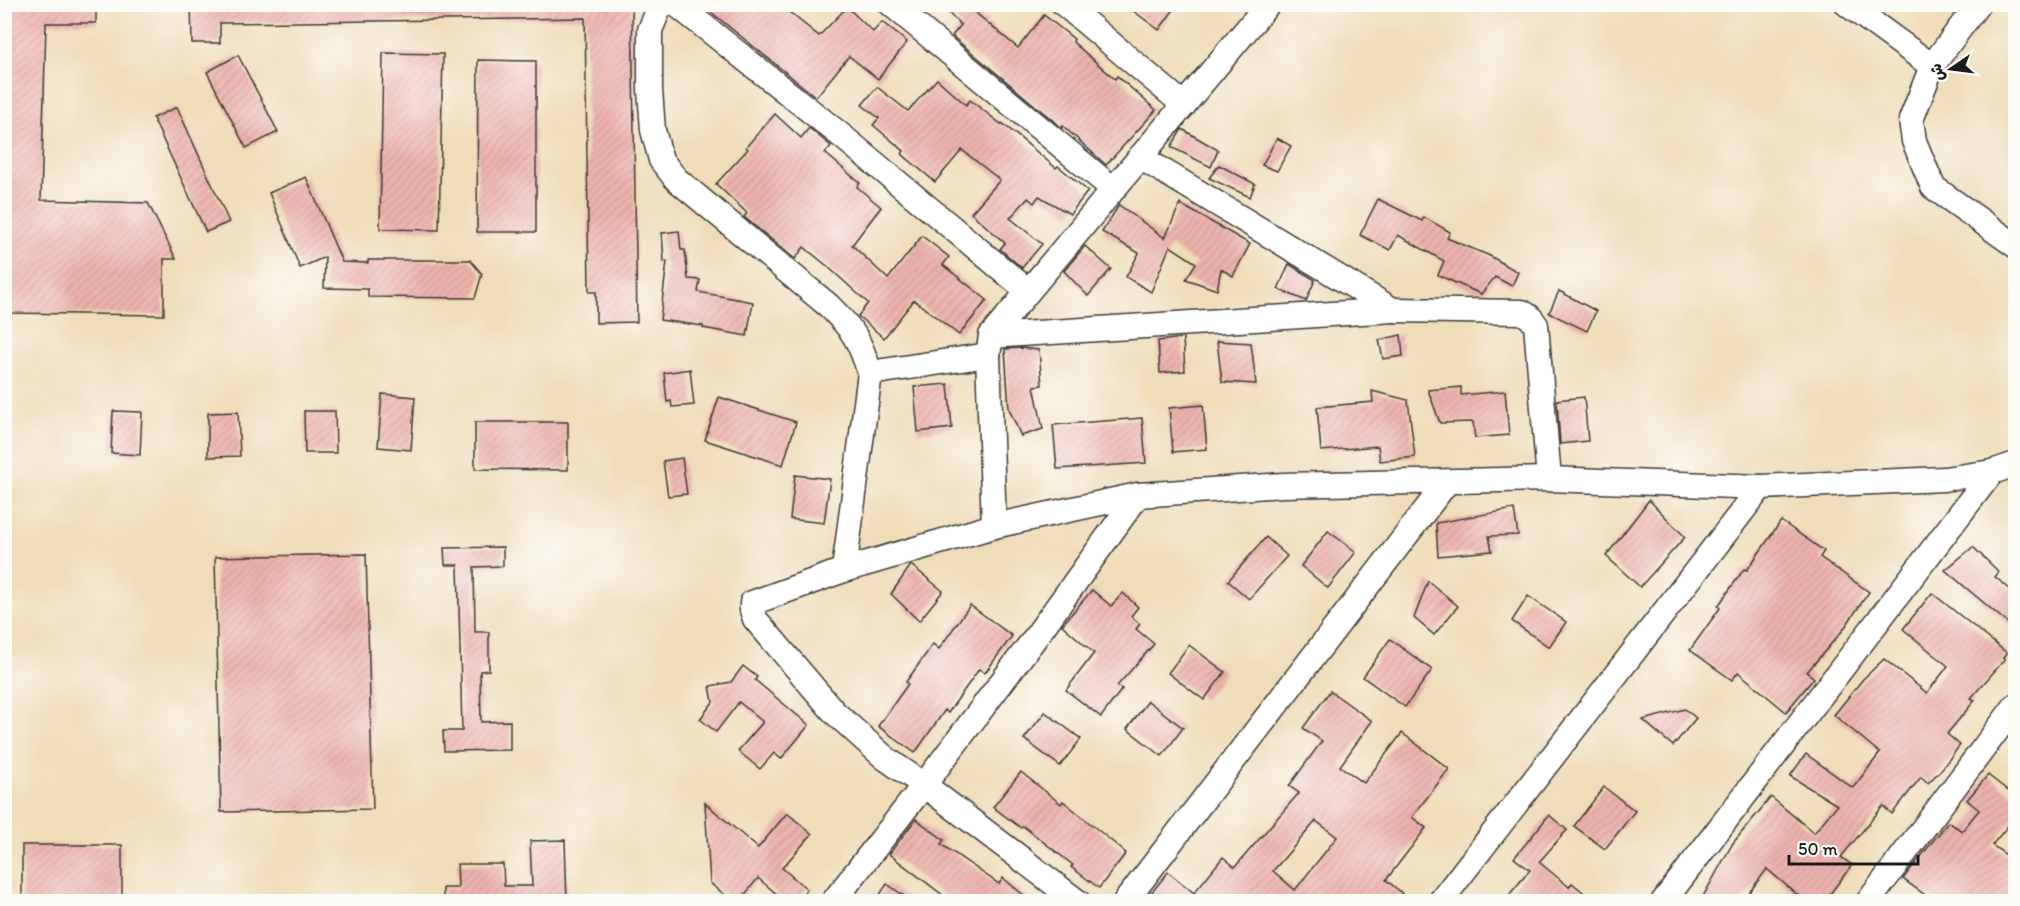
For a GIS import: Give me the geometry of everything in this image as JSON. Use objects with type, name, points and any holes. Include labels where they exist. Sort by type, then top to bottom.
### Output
[{"type":"street","points":[[661,4],[650,30],[653,130],[661,160],[676,178],[829,306],[850,327],[860,343],[870,373],[844,570]]},
{"type":"street","points":[[676,4],[843,137],[1028,291]]},
{"type":"street","points":[[891,4],[1113,189]]},
{"type":"street","points":[[1064,4],[1184,105]]},
{"type":"street","points":[[994,526],[989,346],[1028,291],[1268,4]]},
{"type":"street","points":[[1847,4],[1932,66]]},
{"type":"street","points":[[1978,4],[1932,66],[1911,120],[1914,141],[1933,187],[2016,246]]},
{"type":"street","points":[[1140,157],[1393,310]]},
{"type":"street","points":[[870,373],[989,346],[1393,310],[1522,312],[1536,325],[1549,479]]},
{"type":"street","points":[[1078,902],[924,785],[885,759],[834,712],[755,619],[752,610],[753,603],[844,570],[994,526],[1138,495],[1283,485],[1549,479],[1761,487],[1944,479],[1992,472],[2016,464]]},
{"type":"street","points":[[1663,902],[1992,472]]},
{"type":"street","points":[[1125,902],[1447,482]]},
{"type":"street","points":[[1440,902],[1761,487]]},
{"type":"street","points":[[833,902],[924,785],[1138,495]]},
{"type":"street","points":[[1868,902],[2016,705]]},
{"type":"building","points":[[4,4],[96,4],[96,23],[46,23],[41,200],[148,203],[176,259],[164,259],[164,315],[4,313]]},
{"type":"building","points":[[191,4],[632,4],[637,322],[596,323],[596,292],[589,292],[585,18],[220,23],[220,43],[192,43]]},
{"type":"building","points":[[701,4],[779,4],[819,36],[847,7],[873,32],[882,22],[907,42],[878,79],[849,56],[816,97]]},
{"type":"building","points":[[939,4],[965,4],[1018,48],[1044,15],[1074,39],[1073,42],[1115,79],[1117,76],[1156,110],[1106,165],[1063,126],[1062,128],[952,36],[961,25]]},
{"type":"building","points":[[1124,4],[1178,4],[1159,30]]},
{"type":"building","points":[[383,53],[443,54],[439,230],[380,229]]},
{"type":"building","points":[[238,55],[278,132],[246,148],[207,72]]},
{"type":"building","points":[[478,60],[536,61],[536,232],[477,232]]},
{"type":"building","points":[[937,79],[966,105],[970,100],[1088,191],[1070,214],[1039,196],[1034,203],[1028,198],[1010,218],[1042,244],[1022,268],[1000,249],[1005,243],[971,213],[1000,180],[962,150],[935,182],[902,154],[904,151],[873,125],[879,118],[862,105],[877,87],[908,111]]},
{"type":"building","points":[[177,107],[229,222],[206,232],[153,118]]},
{"type":"building","points":[[775,114],[801,138],[809,128],[831,146],[825,153],[860,183],[857,187],[881,207],[852,245],[888,279],[922,236],[949,257],[943,265],[987,300],[959,335],[914,300],[884,338],[858,316],[868,303],[804,247],[795,259],[744,217],[747,213],[716,184],[748,149],[746,147]]},
{"type":"building","points":[[1182,129],[1218,150],[1211,167],[1171,147]]},
{"type":"building","points":[[1277,138],[1291,146],[1277,171],[1262,165]]},
{"type":"building","points":[[1219,165],[1255,184],[1250,197],[1209,178]]},
{"type":"building","points":[[306,177],[342,262],[470,260],[482,274],[475,298],[368,297],[368,289],[324,288],[325,257],[300,268],[269,193]]},
{"type":"building","points":[[1378,199],[1422,221],[1424,217],[1450,232],[1447,238],[1490,256],[1518,272],[1512,286],[1495,277],[1481,294],[1438,275],[1444,261],[1398,235],[1390,250],[1360,235]]},
{"type":"building","points":[[1180,204],[1250,244],[1233,276],[1221,269],[1217,290],[1186,279],[1196,263],[1170,246],[1151,292],[1126,277],[1139,253],[1102,232],[1119,205],[1165,238]]},
{"type":"building","points":[[679,231],[681,250],[685,250],[688,279],[700,280],[698,292],[753,302],[747,336],[703,328],[703,326],[660,320],[667,261],[664,262],[662,233]]},
{"type":"building","points":[[1085,246],[1111,269],[1088,296],[1064,271]]},
{"type":"building","points":[[1289,264],[1315,280],[1306,301],[1278,289]]},
{"type":"building","points":[[1559,291],[1596,311],[1587,331],[1549,313]]},
{"type":"building","points":[[1401,335],[1403,356],[1383,359],[1379,340]]},
{"type":"building","points":[[1183,338],[1185,371],[1160,373],[1158,341]]},
{"type":"building","points":[[1217,341],[1251,343],[1256,384],[1222,382]]},
{"type":"building","points":[[1005,349],[1039,350],[1042,385],[1034,386],[1043,429],[1021,436],[1009,409]]},
{"type":"building","points":[[690,369],[694,405],[672,407],[671,401],[667,402],[664,373]]},
{"type":"building","points":[[948,384],[952,428],[918,432],[914,387]]},
{"type":"building","points":[[1461,387],[1461,395],[1505,391],[1509,435],[1475,438],[1473,422],[1440,423],[1428,390]]},
{"type":"building","points":[[1372,391],[1408,400],[1415,457],[1380,461],[1378,446],[1321,451],[1317,407],[1373,402]]},
{"type":"building","points":[[382,394],[415,397],[411,450],[378,447]]},
{"type":"building","points":[[719,397],[796,422],[783,465],[705,440]]},
{"type":"building","points":[[1584,397],[1588,441],[1560,444],[1557,400]]},
{"type":"building","points":[[1203,405],[1207,449],[1173,452],[1169,408]]},
{"type":"building","points":[[113,411],[142,412],[140,455],[111,453]]},
{"type":"building","points":[[304,411],[335,411],[336,453],[305,453]]},
{"type":"building","points":[[238,412],[240,456],[208,457],[208,413]]},
{"type":"building","points":[[1142,418],[1146,463],[1057,469],[1053,425]]},
{"type":"building","points":[[475,422],[568,422],[568,470],[475,469]]},
{"type":"building","points":[[682,458],[687,494],[668,496],[663,461]]},
{"type":"building","points":[[795,475],[830,479],[824,523],[790,519]]},
{"type":"building","points":[[1649,500],[1685,537],[1640,587],[1606,556]]},
{"type":"building","points":[[1514,509],[1518,535],[1489,536],[1492,551],[1438,556],[1436,523]]},
{"type":"building","points":[[1781,521],[1824,551],[1820,557],[1869,592],[1843,630],[1807,672],[1814,678],[1786,712],[1738,672],[1732,680],[1690,650],[1744,569],[1747,570]]},
{"type":"building","points":[[1328,531],[1356,552],[1328,588],[1301,566]]},
{"type":"building","points":[[1266,537],[1287,556],[1249,599],[1228,581]]},
{"type":"building","points":[[503,547],[503,566],[474,567],[475,632],[489,632],[489,670],[480,671],[481,722],[510,721],[510,750],[444,751],[443,731],[462,731],[458,565],[445,565],[444,548]]},
{"type":"building","points":[[1973,547],[1999,572],[1995,577],[2016,594],[2016,630],[1945,570]]},
{"type":"building","points":[[366,554],[373,809],[221,812],[215,557]]},
{"type":"building","points":[[911,565],[943,591],[919,621],[891,594]]},
{"type":"building","points":[[1428,581],[1458,606],[1434,635],[1414,618]]},
{"type":"building","points":[[1092,590],[1111,606],[1123,593],[1138,607],[1131,616],[1140,624],[1136,629],[1154,644],[1117,686],[1122,689],[1101,717],[1066,690],[1094,653],[1062,625]]},
{"type":"building","points":[[1932,593],[2007,653],[2003,658],[2005,659],[1971,698],[1975,700],[1947,734],[1960,745],[1928,783],[1921,777],[1892,814],[1883,806],[1841,857],[1852,865],[1824,902],[1806,902],[1767,869],[1742,902],[1700,902],[1733,843],[1771,797],[1814,833],[1837,805],[1790,776],[1806,754],[1853,788],[1880,753],[1834,715],[1863,679],[1884,659],[1927,693],[1948,666],[1903,629]]},
{"type":"building","points":[[1528,596],[1566,622],[1549,647],[1512,621]]},
{"type":"building","points":[[970,605],[1012,636],[985,673],[979,669],[948,713],[945,710],[915,753],[878,726],[933,644],[939,649]]},
{"type":"building","points":[[1390,639],[1432,670],[1405,707],[1363,677]]},
{"type":"building","points":[[1189,645],[1225,672],[1204,700],[1168,673]]},
{"type":"building","points":[[743,666],[757,677],[755,680],[809,725],[781,759],[774,753],[760,769],[738,751],[763,722],[739,702],[716,732],[700,719],[713,702],[710,686],[731,682]]},
{"type":"building","points":[[1330,691],[1372,721],[1340,766],[1364,783],[1402,733],[1449,769],[1412,817],[1426,828],[1386,880],[1402,893],[1395,902],[1144,902],[1168,872],[1194,893],[1223,857],[1235,867],[1299,793],[1289,786],[1322,741],[1303,728]],"holes":[[[1316,821],[1337,837],[1295,890],[1273,871]]]},
{"type":"building","points":[[1148,701],[1183,728],[1162,756],[1127,729]]},
{"type":"building","points":[[1685,709],[1696,718],[1673,746],[1643,720]]},
{"type":"building","points":[[1045,712],[1081,739],[1060,766],[1024,739]]},
{"type":"building","points":[[1021,772],[1061,804],[1063,801],[1126,853],[1099,888],[1023,826],[1021,828],[993,807]]},
{"type":"building","points":[[1988,775],[2016,797],[2016,816],[1992,845],[2016,862],[2016,902],[1935,902],[1903,879],[1948,822],[1962,831],[1979,810],[1967,800]]},
{"type":"building","points":[[1604,787],[1635,811],[1605,849],[1574,826]]},
{"type":"building","points":[[705,803],[758,848],[787,813],[812,834],[782,868],[807,889],[797,902],[786,902],[758,878],[739,902],[734,902],[710,883]]},
{"type":"building","points":[[1549,815],[1567,830],[1539,862],[1569,887],[1572,883],[1595,902],[1503,902],[1530,870],[1514,858]]},
{"type":"building","points":[[916,819],[944,840],[941,844],[999,884],[1003,878],[1032,902],[952,902],[889,854]]},
{"type":"building","points":[[565,840],[567,902],[443,902],[443,888],[458,888],[457,864],[503,864],[504,886],[532,886],[530,841]]},
{"type":"building","points":[[22,845],[122,845],[122,902],[22,902]]},
{"type":"building","points":[[887,884],[913,902],[875,902]]}]
